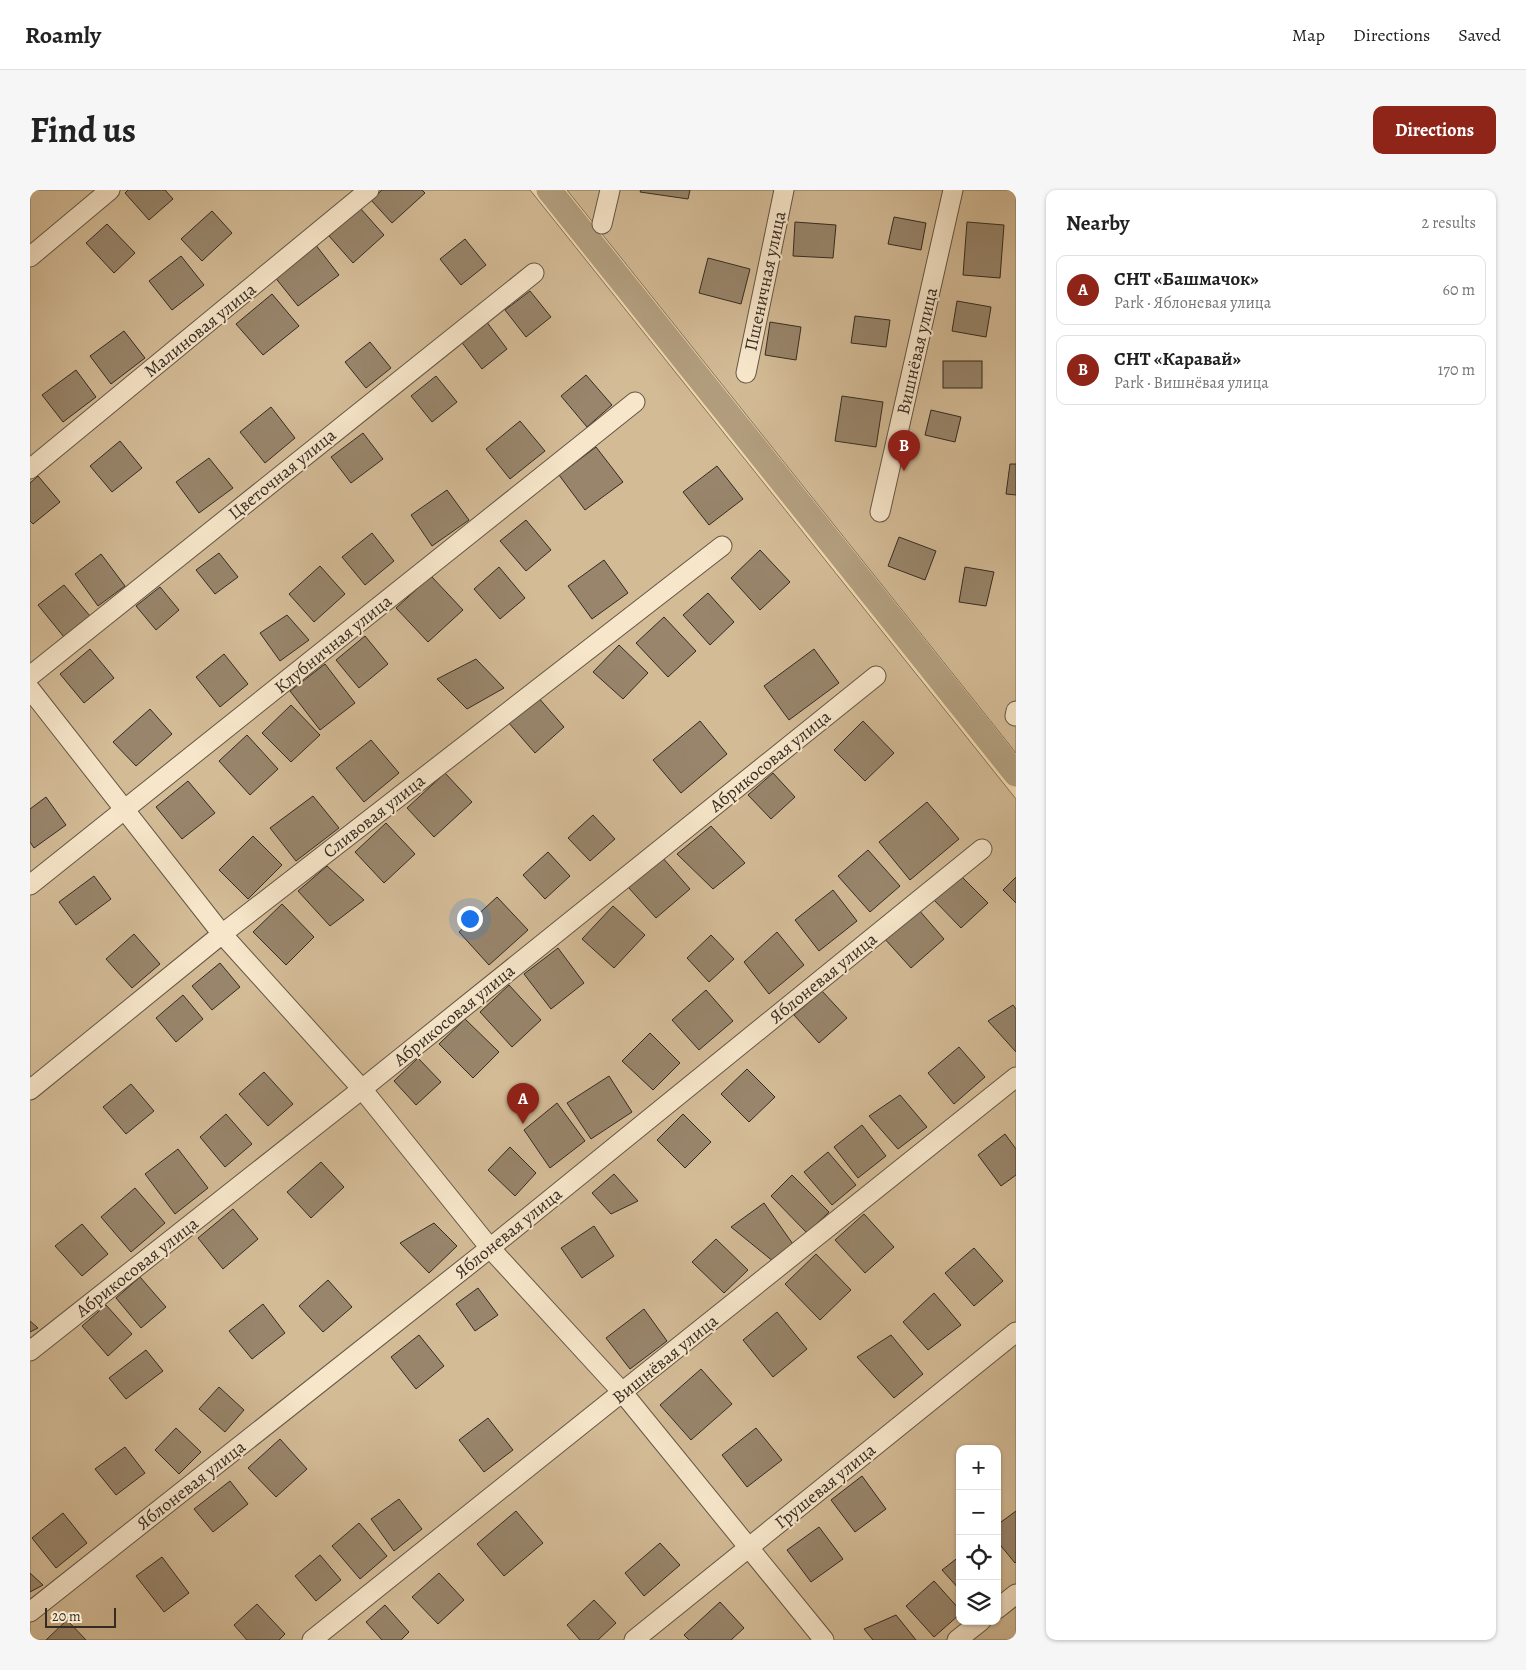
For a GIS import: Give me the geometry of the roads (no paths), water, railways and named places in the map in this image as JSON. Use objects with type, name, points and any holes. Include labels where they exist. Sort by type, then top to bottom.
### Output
[{"type":"street","points":[[30,257],[110,190]]},
{"type":"street","name":"Малиновая улица","points":[[30,469],[369,190]]},
{"type":"street","points":[[602,224],[610,190]]},
{"type":"street","name":"Пшеничная улица","points":[[746,373],[784,190]]},
{"type":"street","name":"Вишнёвая улица","points":[[880,512],[953,190]]},
{"type":"street","name":"Цветочная улица","points":[[30,676],[534,273]]},
{"type":"street","name":"Клубничная улица","points":[[30,885],[635,402]]},
{"type":"street","name":"Сливовая улица","points":[[30,1090],[222,934],[722,546]]},
{"type":"street","name":"Абрикосовая улица","points":[[30,1351],[362,1089],[876,676]]},
{"type":"street","points":[[30,690],[222,934],[362,1089],[490,1248],[623,1393],[824,1640]]},
{"type":"street","name":"Яблоневая улица","points":[[30,1612],[490,1248],[982,849]]},
{"type":"street","name":"Вишнёвая улица","points":[[312,1640],[1016,1077]]},
{"type":"street","name":"Грушевая улица","points":[[634,1640],[1016,1332]]},
{"type":"street","points":[[1001,1606],[1016,1594]]},
{"type":"street","points":[[957,1640],[976,1625]]},
{"type":"waterway","points":[[549,190],[1016,774]]},
{"type":"place","name":"СНТ «Каравай»","points":[[904,471]]},
{"type":"place","name":"СНТ «Башмачок»","points":[[523,1124]]}]
